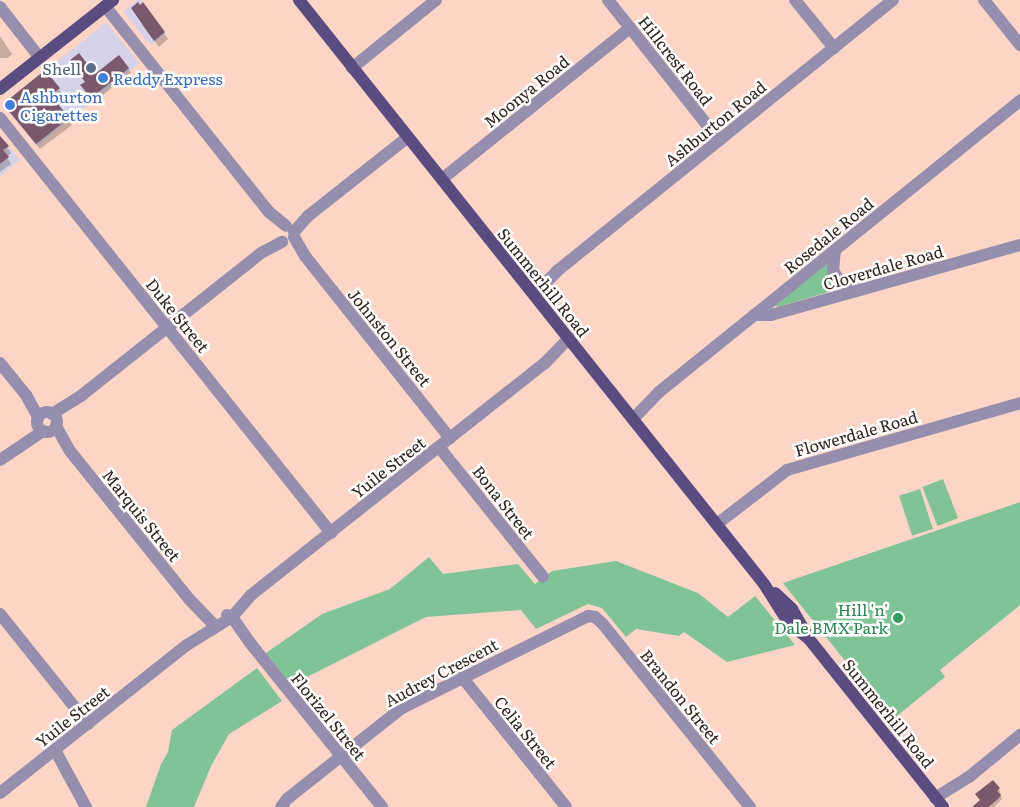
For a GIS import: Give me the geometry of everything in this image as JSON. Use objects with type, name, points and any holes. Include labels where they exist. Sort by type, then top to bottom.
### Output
[{"type":"main road","name":"Summerhill Road","points":[[299,0],[764,584],[792,609],[809,639],[940,804]]},
{"type":"main road","points":[[0,89],[109,3]]},
{"type":"street","points":[[352,68],[436,0]]},
{"type":"street","name":"Hillcrest Road","points":[[608,0],[719,140]]},
{"type":"street","points":[[795,0],[834,48]]},
{"type":"street","name":"Ashburton Road","points":[[531,291],[893,0]]},
{"type":"street","points":[[984,0],[1020,45]]},
{"type":"street","name":"Johnston Street","points":[[109,3],[286,234],[450,438]]},
{"type":"street","points":[[0,7],[40,58]]},
{"type":"street","name":"Moonya Road","points":[[442,180],[630,28]]},
{"type":"street","name":"Rosedale Road","points":[[630,415],[1019,101]]},
{"type":"street","name":"Duke Street","points":[[0,118],[331,533]]},
{"type":"street","points":[[0,460],[408,137]]},
{"type":"street","name":"Cloverdale Road","points":[[754,315],[771,315],[1020,245]]},
{"type":"street","points":[[835,251],[834,270],[836,276],[849,288],[860,290]]},
{"type":"street","name":"Yuile Street","points":[[0,793],[210,626],[229,618],[237,603],[251,595],[331,533],[572,342]]},
{"type":"street","name":"Marquis Street","points":[[0,363],[210,626]]},
{"type":"street","name":"Flowerdale Road","points":[[717,524],[787,470],[1020,403]]},
{"type":"street","name":"Bona Street","points":[[439,447],[543,577]]},
{"type":"street","name":"Brandon Street","points":[[581,618],[592,616],[602,623],[750,807]]},
{"type":"street","name":"Florizel Street","points":[[229,618],[382,807]]},
{"type":"street","name":"Audrey Crescent","points":[[281,807],[287,799],[397,711],[581,618]]},
{"type":"street","points":[[2,622],[88,724]]},
{"type":"street","name":"Celia Street","points":[[462,677],[566,807]]},
{"type":"street","points":[[940,804],[969,777],[1020,735]]},
{"type":"street","points":[[55,750],[86,807]]},
{"type":"shaded area","points":[[137,0],[141,0],[166,33],[150,45],[123,11]]},
{"type":"shaded area","points":[[106,22],[139,63],[37,146],[3,105]]},
{"type":"shaded area","points":[[0,136],[20,160],[0,176]]},
{"type":"green space","points":[[827,263],[842,288],[777,307],[776,305]]},
{"type":"green space","points":[[943,479],[958,518],[938,526],[922,487]]},
{"type":"green space","points":[[920,489],[933,529],[912,536],[899,496]]},
{"type":"green space","points":[[1020,502],[1020,605],[940,670],[945,677],[892,720],[783,583]]},
{"type":"green space","points":[[429,557],[443,574],[518,564],[535,584],[552,571],[616,561],[698,593],[728,617],[755,596],[795,645],[727,662],[684,632],[679,636],[636,629],[626,637],[602,608],[588,604],[536,629],[521,610],[426,617],[291,685],[266,653],[322,614],[390,589]]},
{"type":"green space","points":[[257,668],[282,701],[229,734],[211,766],[194,807],[146,807],[161,764],[168,752],[172,730]]},
{"type":"building","points":[[138,2],[140,5],[143,2],[165,32],[154,41],[131,8]]},
{"type":"building","name":"Reddy Express","points":[[79,53],[95,74],[119,55],[129,68],[91,98],[80,85],[85,82],[69,61]]},
{"type":"building","points":[[45,70],[60,88],[51,95],[69,118],[36,144],[3,104]]},
{"type":"building","points":[[0,136],[9,146],[3,150],[9,157],[0,164]]},
{"type":"building","points":[[993,780],[1000,788],[997,791],[1001,795],[998,799],[988,807],[972,807],[980,800],[975,794]]},
{"type":"place","name":"Shell","points":[[91,68]]},
{"type":"place","name":"Reddy Express","points":[[103,78]]},
{"type":"place","name":"Ashburton Cigarettes","points":[[10,105]]},
{"type":"place","name":"Hill 'n' Dale BMX Park","points":[[898,618]]}]
